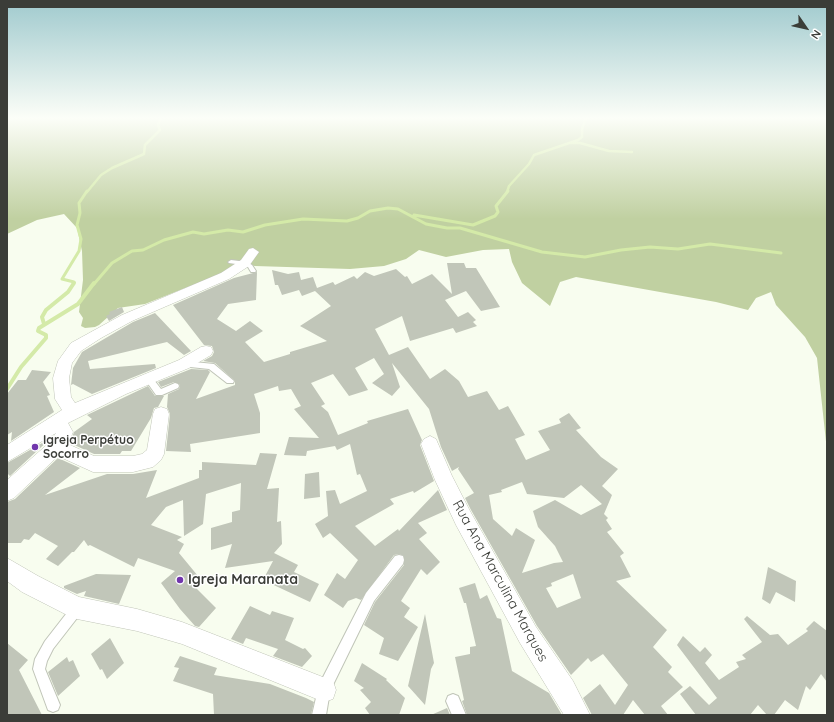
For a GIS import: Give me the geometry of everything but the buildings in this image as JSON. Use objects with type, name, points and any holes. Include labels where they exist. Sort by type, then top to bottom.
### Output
[{"type":"street","points":[[7,492],[64,437],[65,417],[61,378],[65,361],[76,348],[110,326],[214,281],[245,262]]},
{"type":"street","points":[[7,454],[65,417],[148,378],[184,364],[206,351]]},
{"type":"street","points":[[56,446],[93,464],[133,464],[147,461],[155,454],[161,414]]},
{"type":"street","name":"Rua Ana Marculina Marques","points":[[430,444],[444,480],[463,518],[528,635],[564,690],[578,715]]},
{"type":"street","points":[[7,568],[30,584],[77,608],[137,620],[182,633],[324,690]]},
{"type":"lane","points":[[184,364],[211,366],[230,381]]},
{"type":"lane","points":[[148,378],[159,393],[175,386]]},
{"type":"lane","points":[[319,715],[324,690],[370,597],[399,560]]},
{"type":"lane","points":[[53,705],[39,669],[49,645],[77,608]]},
{"type":"lane","points":[[453,702],[459,715]]},
{"type":"green space","points":[[7,152],[827,152],[827,451],[817,358],[805,337],[776,305],[771,292],[756,298],[748,310],[716,302],[576,277],[560,282],[550,306],[522,283],[512,262],[509,249],[483,250],[446,257],[419,250],[406,259],[384,266],[350,269],[255,266],[241,264],[145,304],[118,308],[99,325],[85,328],[81,326],[83,318],[79,312],[83,280],[82,251],[77,228],[64,214],[37,220],[7,234]]},
{"type":"waterway","points":[[87,192],[101,175],[112,168],[144,154],[144,152]]},
{"type":"waterway","points":[[507,192],[509,186],[529,164],[534,155],[544,152]]},
{"type":"waterway","points":[[625,152],[632,152]]},
{"type":"waterway","points":[[73,284],[74,282],[62,279],[79,251],[81,239],[77,225],[80,213],[79,203],[87,191]]},
{"type":"waterway","points":[[414,215],[473,225],[495,216],[498,212],[496,206],[508,191]]},
{"type":"waterway","points":[[94,284],[112,263],[132,251],[143,250],[164,240],[193,232],[204,234],[228,230],[243,232],[265,225],[303,219],[347,221],[358,218],[370,211],[388,208],[398,209],[426,224],[447,228],[460,228],[542,252],[585,257],[621,250],[650,247],[678,249],[710,244],[781,253]]},
{"type":"waterway","points":[[44,324],[42,317],[46,310],[68,292],[74,283]]},
{"type":"waterway","points":[[7,389],[21,367],[46,338],[46,335],[38,331],[39,328],[78,304],[94,283]]},
{"type":"place","name":"Igreja Perpétuo Socorro","points":[[35,447]]},
{"type":"place","name":"Igreja Maranata","points":[[180,580]]}]
